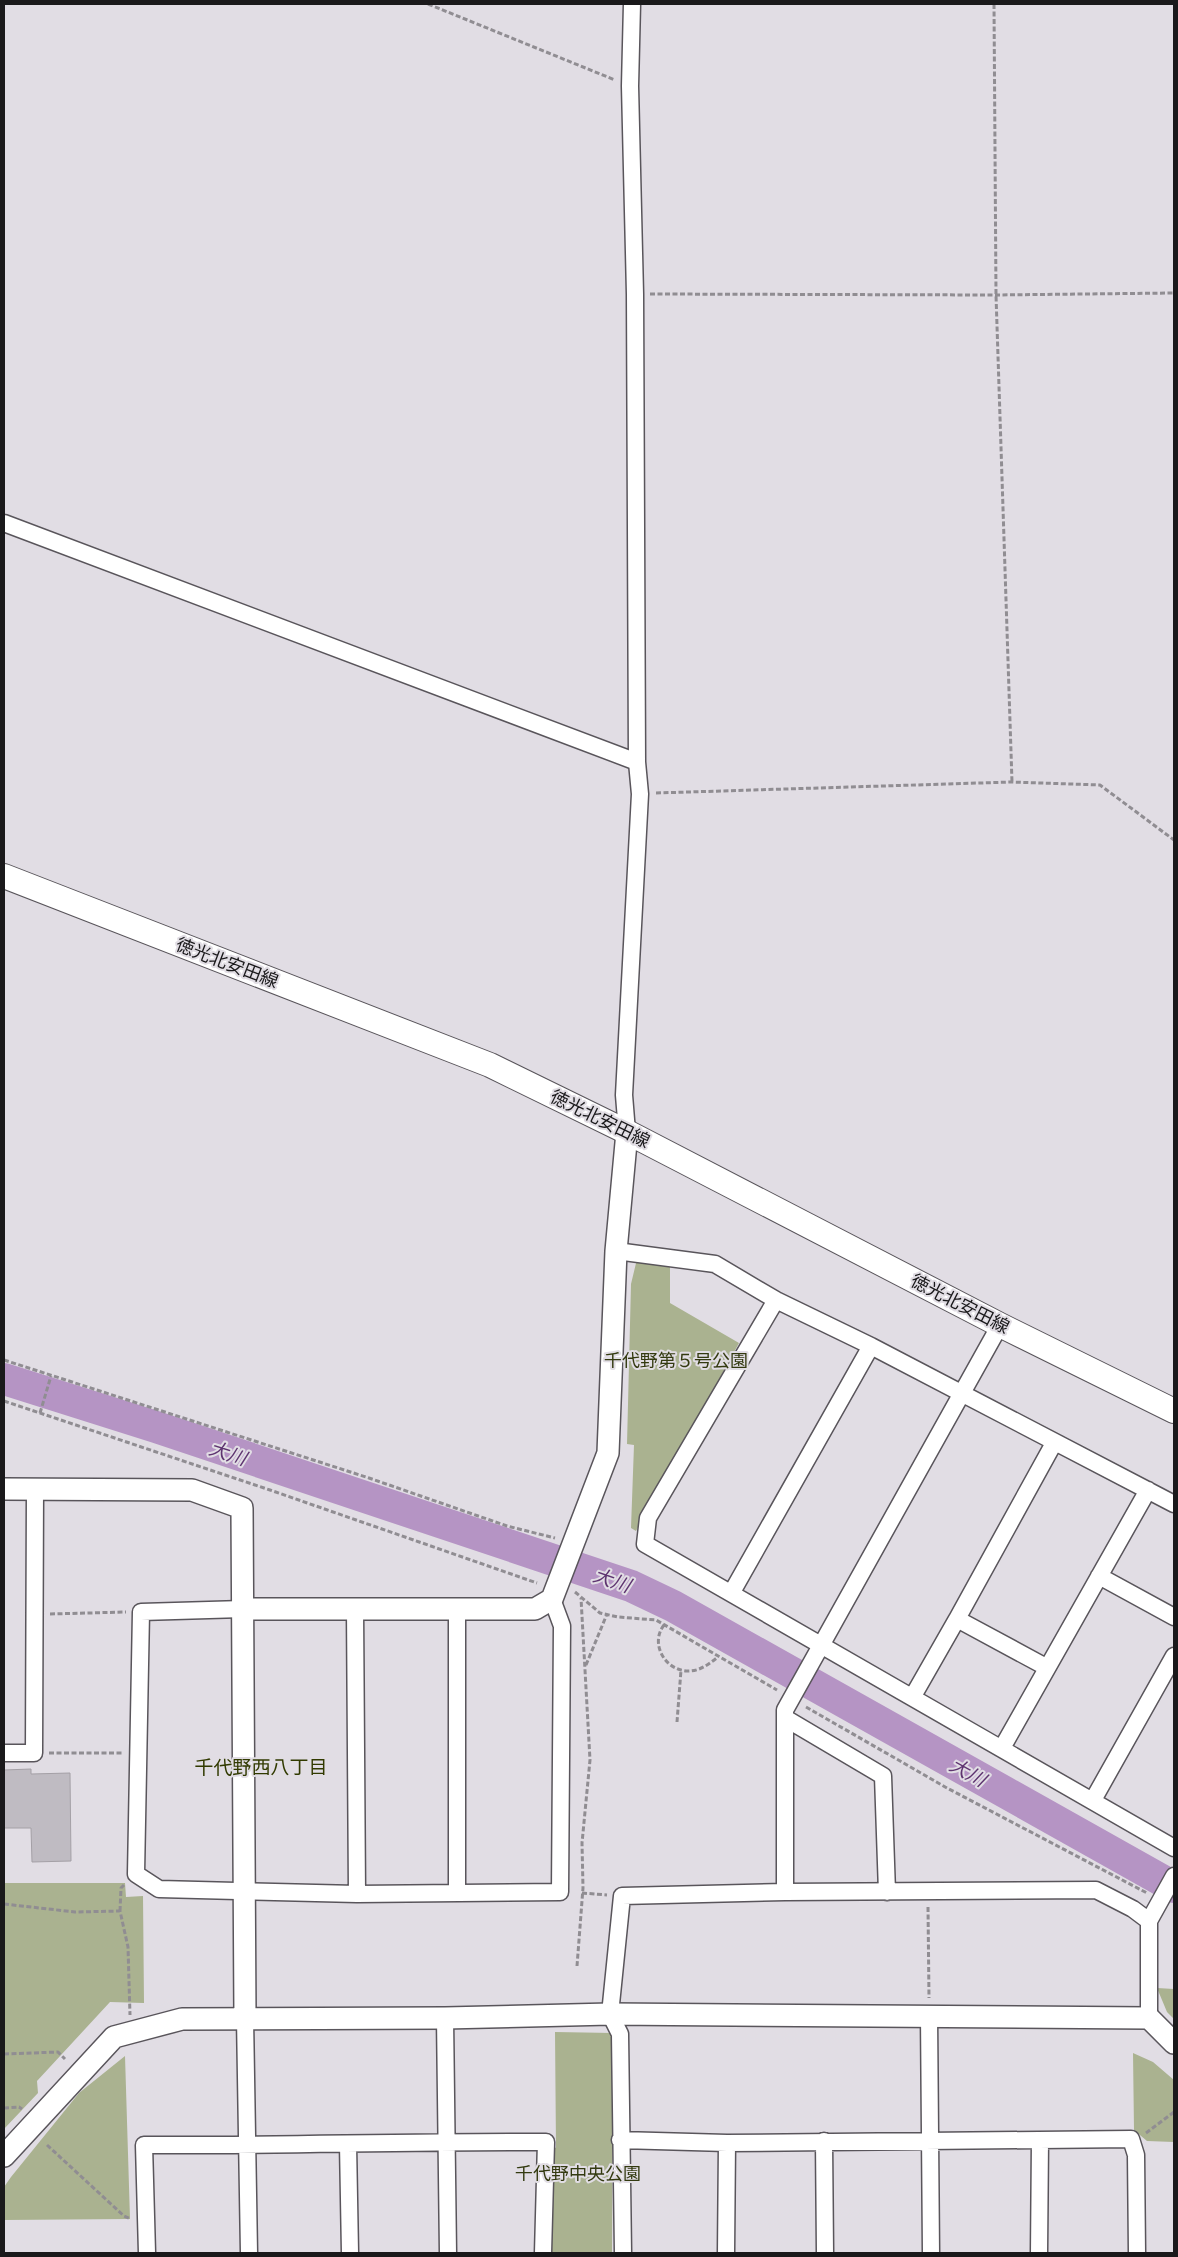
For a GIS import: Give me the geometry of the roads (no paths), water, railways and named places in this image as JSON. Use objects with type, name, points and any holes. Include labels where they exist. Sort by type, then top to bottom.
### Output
[{"type":"main road","name":"徳光北安田線","points":[[4,876],[490,1065],[627,1132],[1000,1324],[1174,1411]]},
{"type":"street","points":[[556,1590],[562,1626],[560,1892],[356,1894],[159,1889],[136,1874],[141,1612],[535,1609],[556,1590],[608,1453],[616,1251],[627,1132],[624,1096],[640,794],[637,762],[635,294],[630,86],[632,4]]},
{"type":"street","points":[[4,522],[637,762]]},
{"type":"street","points":[[616,1251],[715,1264],[776,1300],[871,1346],[1174,1504]]},
{"type":"street","points":[[776,1300],[648,1518],[645,1544],[732,1592],[820,1649],[912,1696],[1174,1848]]},
{"type":"street","points":[[785,1892],[785,1710],[1000,1324]]},
{"type":"street","points":[[732,1592],[871,1346]]},
{"type":"street","points":[[912,1696],[957,1619],[1054,1443]]},
{"type":"street","points":[[4,1490],[192,1490],[242,1508],[243,1891],[246,2145],[250,2253]]},
{"type":"street","points":[[4,1753],[34,1753],[35,1490]]},
{"type":"street","points":[[1002,1748],[1046,1667],[1148,1490]]},
{"type":"street","points":[[1099,1576],[1174,1617]]},
{"type":"street","points":[[355,1609],[356,1894]]},
{"type":"street","points":[[457,1609],[457,1893]]},
{"type":"street","points":[[957,1619],[1046,1667]]},
{"type":"street","points":[[1093,1800],[1174,1656]]},
{"type":"street","points":[[784,1718],[883,1776],[887,1892]]},
{"type":"street","points":[[1148,2018],[1149,1921],[1174,1876]]},
{"type":"street","points":[[622,2253],[620,2034],[610,2014],[622,1896],[785,1892],[1096,1890],[1133,1909],[1149,1921]]},
{"type":"street","points":[[4,2156],[114,2037],[182,2019],[445,2018],[610,2014],[1148,2018],[1174,2043]]},
{"type":"street","points":[[929,2015],[931,2253]]},
{"type":"street","points":[[445,2018],[448,2253]]},
{"type":"street","points":[[620,2140],[726,2143],[1130,2139],[1136,2155],[1137,2253]]},
{"type":"street","points":[[1039,2253],[1040,2140]]},
{"type":"street","points":[[147,2253],[144,2145],[348,2144],[448,2141],[546,2142],[543,2253]]},
{"type":"street","points":[[824,2141],[825,2253]]},
{"type":"street","points":[[726,2143],[726,2253]]},
{"type":"street","points":[[348,2144],[350,2253]]},
{"type":"waterway","name":"大川","points":[[4,1379],[156,1427],[631,1586],[673,1606],[1174,1887]]},
{"type":"district","name":"千代野西八丁目","points":[[261,1767]]},
{"type":"park label","name":"千代野第５号公園","points":[[676,1361]]},
{"type":"park label","name":"千代野中央公園","points":[[578,2174]]}]
